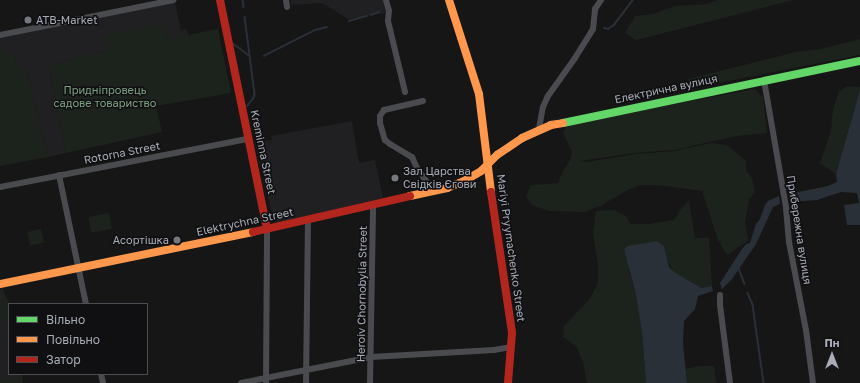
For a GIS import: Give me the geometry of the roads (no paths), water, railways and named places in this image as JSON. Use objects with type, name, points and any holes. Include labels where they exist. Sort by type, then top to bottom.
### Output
[{"type":"street","points":[[0,35],[173,0]]},
{"type":"street","name":"Kreminna Street","points":[[220,0],[267,229],[266,380]]},
{"type":"street","points":[[286,0],[287,7]]},
{"type":"street","points":[[386,0],[389,12],[388,21],[405,92]]},
{"type":"street","name":"Mariyi Pryymachenko Street","points":[[449,0],[479,94],[499,252],[509,303],[511,347],[508,383]]},
{"type":"street","points":[[539,129],[542,111],[548,96],[575,58],[593,29],[595,9],[601,0]]},
{"type":"street","name":"Електрична вулиця","points":[[488,164],[506,148],[539,129],[568,121],[860,61]]},
{"type":"street","name":"Прибережна вулиця","points":[[764,80],[786,208],[789,242],[806,330],[813,383]]},
{"type":"street","points":[[423,101],[384,110],[380,116],[380,124],[385,140],[412,157],[417,168],[433,191]]},
{"type":"street","name":"Rotorna Street","points":[[0,187],[59,175],[247,131]]},
{"type":"street","name":"Elektrychna Street","points":[[0,284],[267,229],[433,191],[464,181],[481,171],[488,164]]},
{"type":"street","points":[[59,175],[86,303]]},
{"type":"street","name":"Heroiv Chornobylia Street","points":[[370,383],[373,205]]},
{"type":"street","points":[[306,383],[308,220]]},
{"type":"street","points":[[720,295],[730,383]]},
{"type":"street","points":[[240,383],[266,380],[306,370],[371,357],[494,350],[511,347]]},
{"type":"waterway","points":[[243,0],[244,7]]},
{"type":"waterway","points":[[604,28],[608,29],[614,25],[633,0]]},
{"type":"waterway","points":[[371,15],[379,12]]},
{"type":"waterway","points":[[349,21],[367,16]]},
{"type":"waterway","points":[[245,17],[255,94],[248,106]]},
{"type":"waterway","points":[[264,56],[315,30],[327,27]]},
{"type":"waterway","points":[[234,44],[250,56]]},
{"type":"waterway","points":[[738,266],[745,284]]},
{"type":"waterway","points":[[748,293],[753,305],[764,383]]},
{"type":"place","name":"ATB-Market","points":[[28,20]]},
{"type":"place","name":"Зал Царства Свідків Єгови","points":[[395,178]]},
{"type":"place","name":"Асортішка","points":[[177,240]]},
{"type":"park label","name":"Придніпровець садове товариство","points":[[105,97]]}]
